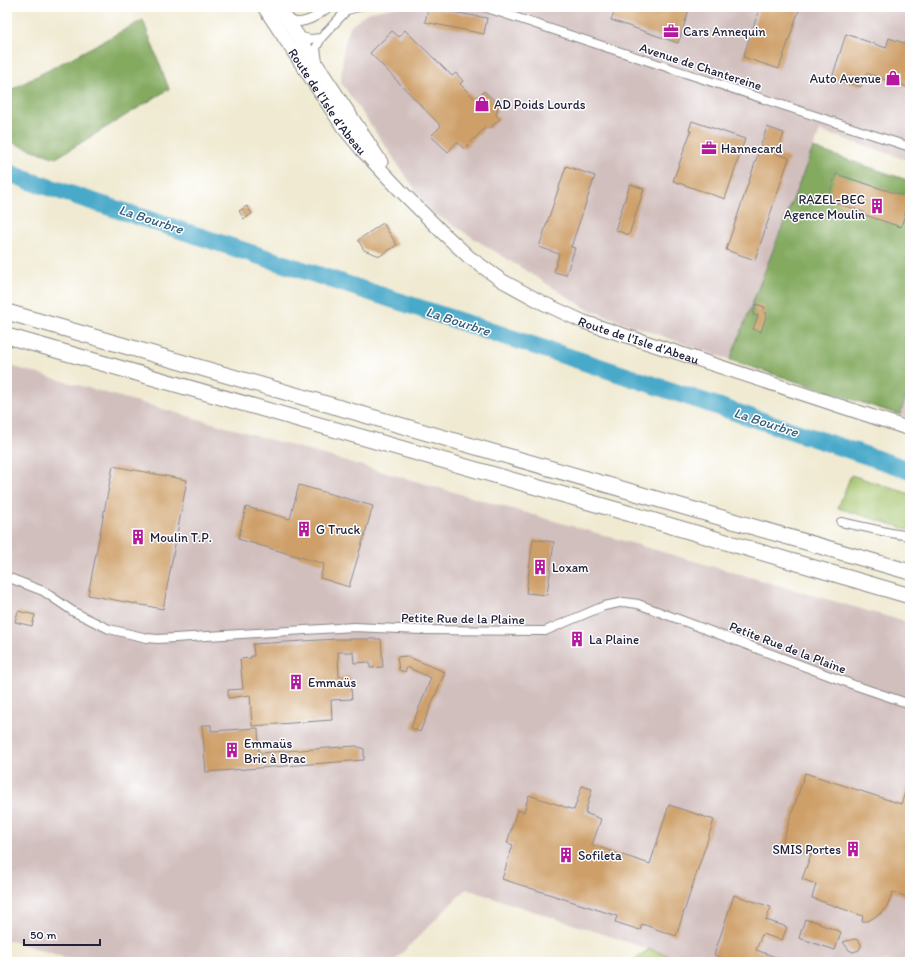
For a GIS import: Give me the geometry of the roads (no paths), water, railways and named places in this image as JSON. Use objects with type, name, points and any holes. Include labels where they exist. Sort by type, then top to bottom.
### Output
[{"type":"highway","points":[[7,312],[910,572]]},
{"type":"highway","points":[[7,336],[609,508],[910,596]]},
{"type":"main road","name":"Route de l'Isle d'Abeau","points":[[264,7],[343,127],[362,150],[442,232],[470,257],[501,280],[543,303],[584,322],[910,429]]},
{"type":"main road","name":"Route de l'Isle d'Abeau","points":[[283,12],[400,190]]},
{"type":"street","points":[[283,12],[296,22],[308,20],[329,7]]},
{"type":"street","points":[[319,66],[316,48],[321,38],[347,9],[359,7]]},
{"type":"street","name":"Avenue de Chantereine","points":[[484,7],[910,147]]},
{"type":"street","points":[[271,19],[286,31],[299,37],[310,39],[321,38]]},
{"type":"street","points":[[300,62],[299,37],[301,28],[308,20]]},
{"type":"street","points":[[842,522],[910,536]]},
{"type":"street","name":"Petite Rue de la Plaine","points":[[7,576],[43,591],[74,612],[109,629],[147,638],[158,639],[354,627],[421,630],[545,631],[604,606],[624,602],[638,604],[854,685],[910,704]]},
{"type":"waterway","name":"La Bourbre","points":[[7,172],[27,180],[910,470]]},
{"type":"place","name":"Cars Annequin","points":[[671,31]]},
{"type":"place","name":"Auto Avenue","points":[[893,78]]},
{"type":"place","name":"AD Poids Lourds","points":[[482,104]]},
{"type":"place","name":"Hannecard","points":[[709,148]]},
{"type":"place","name":"RAZEL-BEC Agence Moulin","points":[[877,206]]},
{"type":"place","name":"G Truck","points":[[304,529]]},
{"type":"place","name":"Moulin T.P.","points":[[138,537]]},
{"type":"place","name":"Loxam","points":[[540,567]]},
{"type":"place","name":"La Plaine","points":[[577,639]]},
{"type":"place","name":"Emmaüs","points":[[296,682]]},
{"type":"place","name":"Emmaüs Bric à Brac","points":[[232,750]]},
{"type":"place","name":"SMIS Portes","points":[[853,849]]},
{"type":"place","name":"Sofileta","points":[[566,855]]}]
